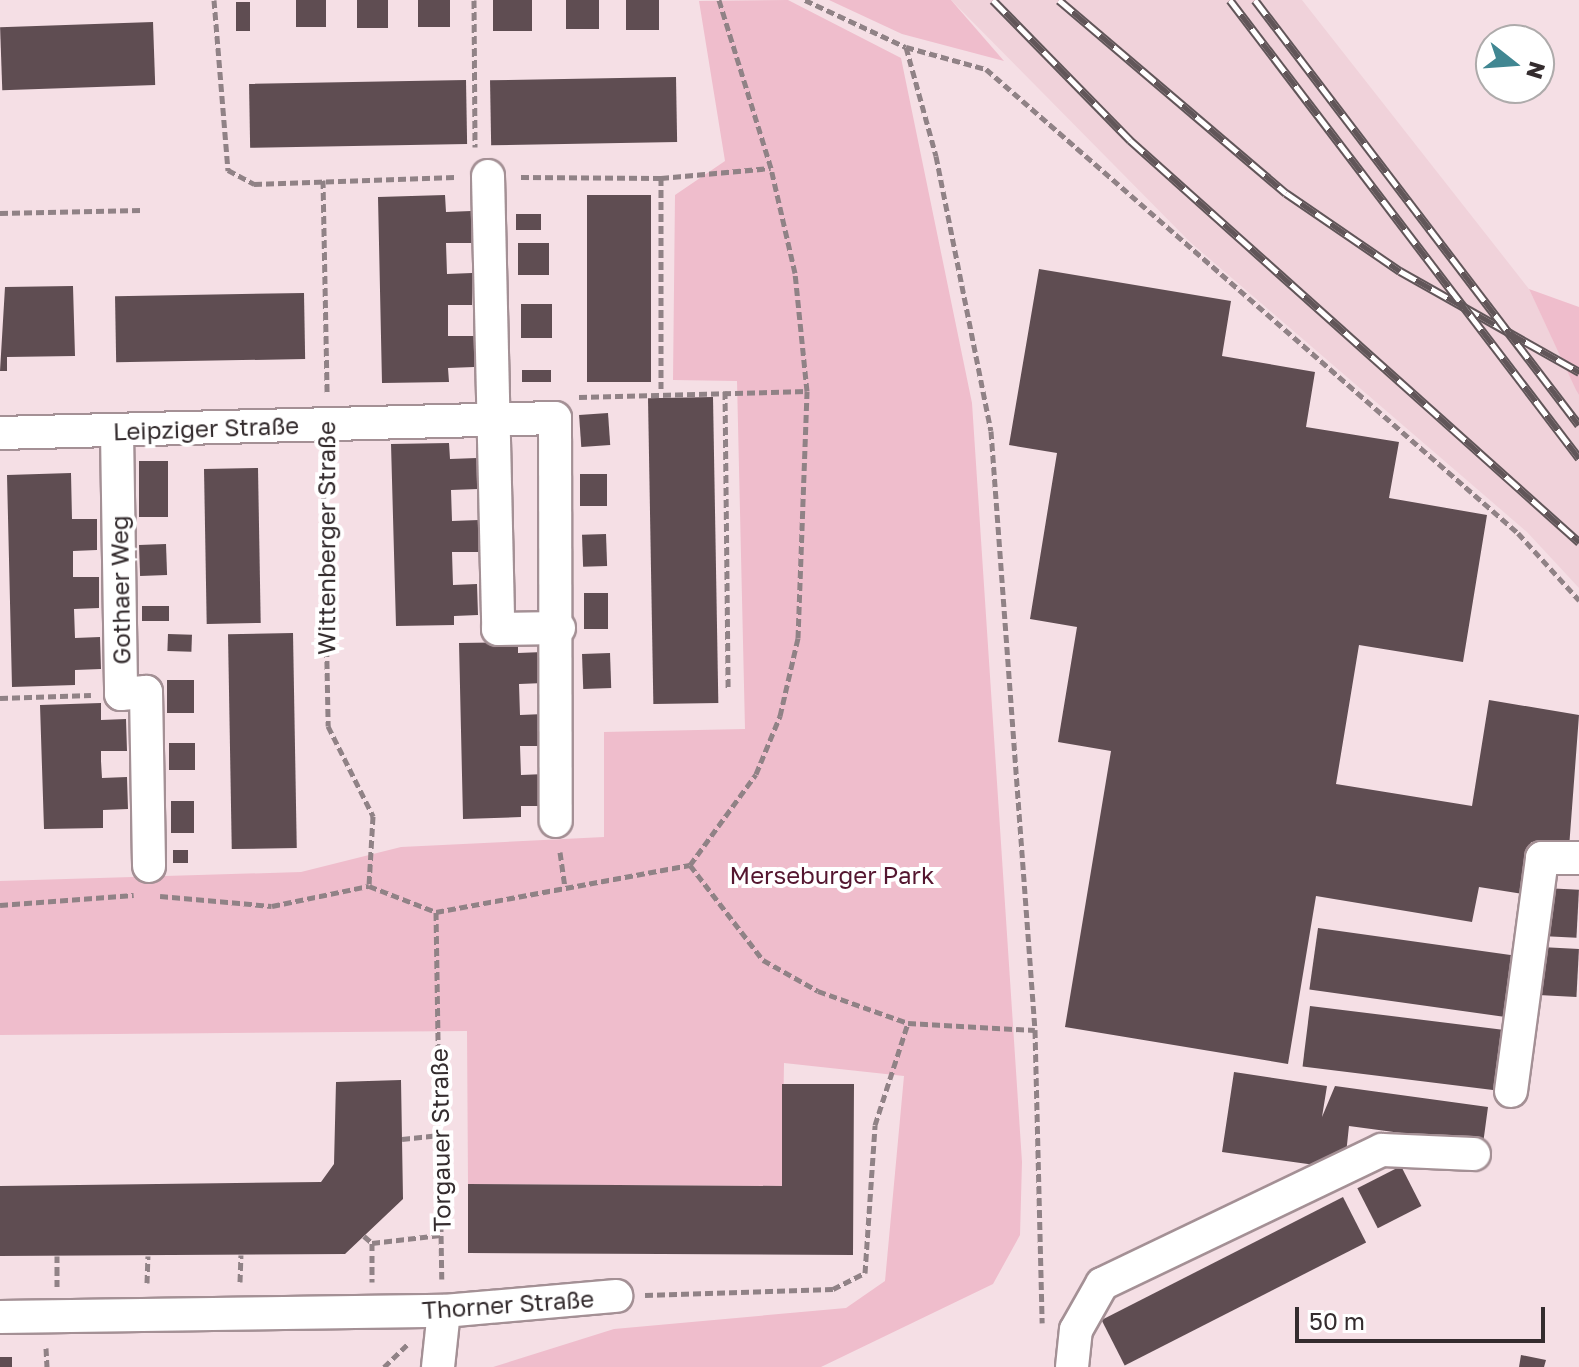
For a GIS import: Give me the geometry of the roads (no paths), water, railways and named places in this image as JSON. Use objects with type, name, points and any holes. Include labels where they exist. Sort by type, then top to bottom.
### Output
[{"type":"street","points":[[482,169],[494,421],[498,629],[559,628],[556,821]]},
{"type":"street","name":"Leipziger Straße","points":[[0,433],[555,418],[559,628]]},
{"type":"street","name":"Gothaer Weg","points":[[117,432],[121,694],[146,692],[149,866]]},
{"type":"street","points":[[1511,1091],[1542,858],[1579,858]]},
{"type":"street","points":[[1072,1367],[1076,1330],[1102,1284],[1382,1150],[1474,1154]]},
{"type":"street","name":"Thorner Straße","points":[[0,1317],[444,1311],[616,1296]]},
{"type":"street","points":[[438,1367],[444,1311]]},
{"type":"railway","points":[[993,0],[1130,140],[1579,542]]},
{"type":"railway","points":[[1059,0],[1286,193],[1400,271],[1579,372]]},
{"type":"railway","points":[[1230,0],[1579,458]]},
{"type":"railway","points":[[1255,0],[1579,425]]},
{"type":"park label","name":"Merseburger Park","points":[[832,875]]}]
